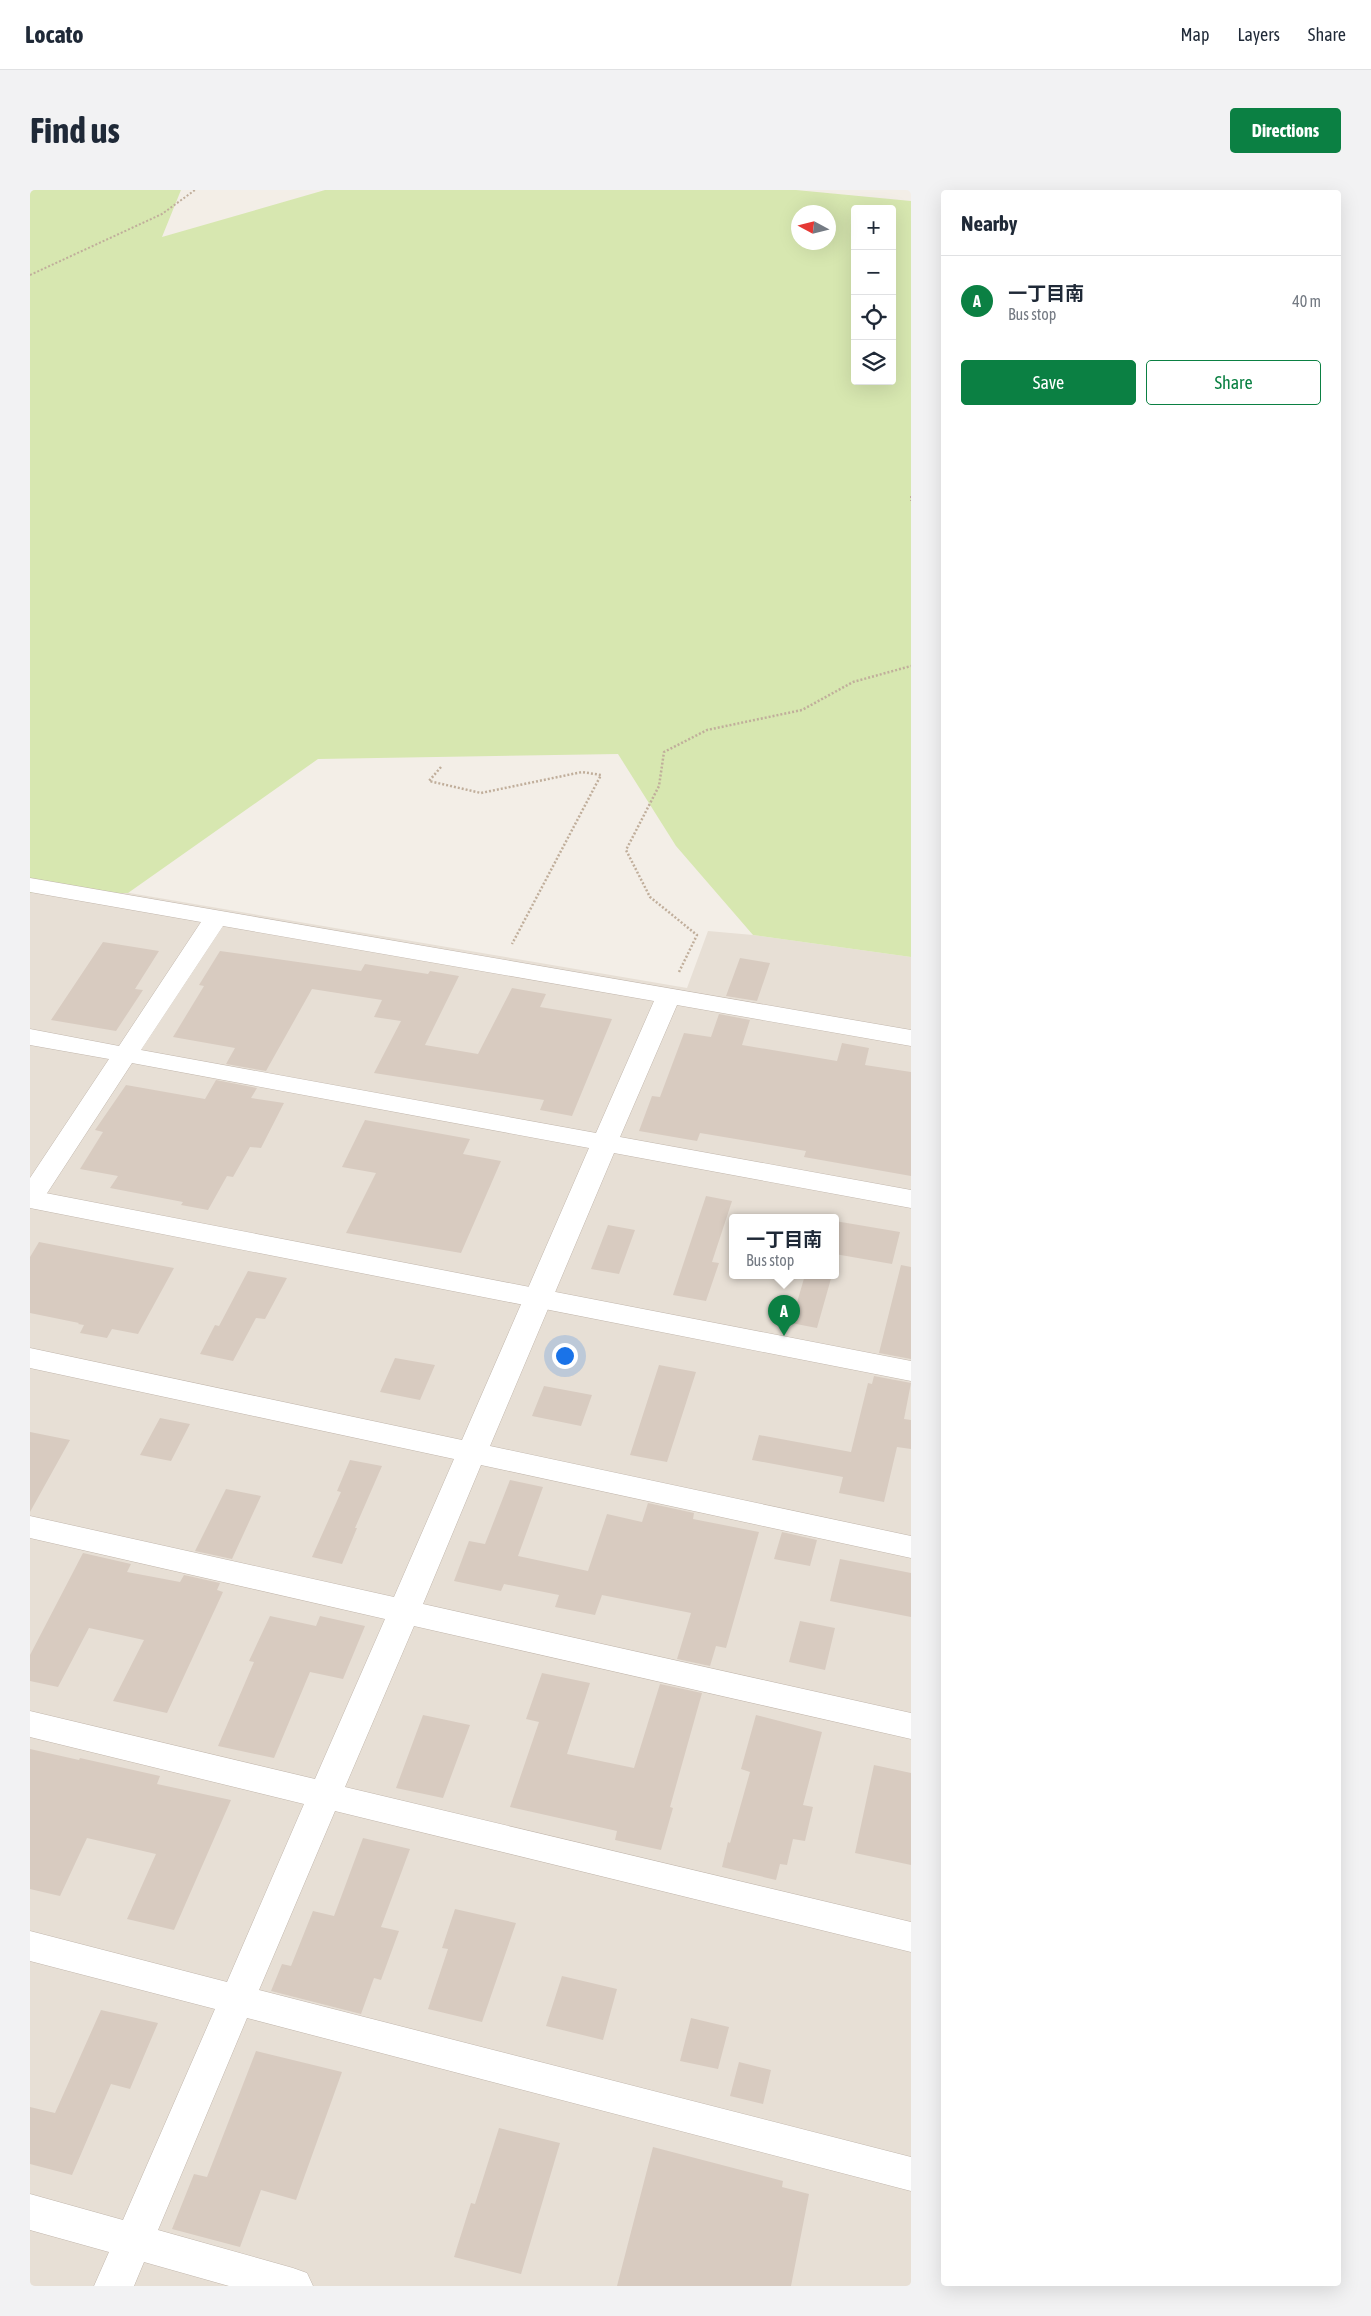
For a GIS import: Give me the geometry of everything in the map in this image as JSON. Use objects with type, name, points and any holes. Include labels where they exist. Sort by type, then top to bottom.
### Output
[{"type":"street","points":[[30,885],[911,1038]]},
{"type":"street","points":[[216,918],[30,1198],[911,1371]]},
{"type":"street","points":[[114,2286],[668,996]]},
{"type":"street","points":[[30,1037],[911,1199]]},
{"type":"street","points":[[30,1358],[911,1547]]},
{"type":"street","points":[[30,1526],[911,1726]]},
{"type":"street","points":[[30,1724],[911,1937]]},
{"type":"street","points":[[30,1946],[911,2174]]},
{"type":"street","points":[[30,2212],[293,2286]]},
{"type":"path","points":[[30,276],[162,214],[195,190]]},
{"type":"path","points":[[911,496],[911,501]]},
{"type":"path","points":[[668,996],[697,934],[650,897],[626,850],[659,786],[664,752],[707,730],[802,710],[853,682],[911,666]]},
{"type":"path","points":[[441,767],[429,781],[481,793],[582,772],[601,775],[500,967]]},
{"type":"shaded area","points":[[30,876],[687,988],[708,931],[753,935],[911,957],[911,2286],[30,2286]]},
{"type":"green space","points":[[30,190],[181,190],[162,237],[325,190],[796,190],[911,201],[911,957],[753,935],[676,846],[618,754],[318,759],[128,893],[30,893]]},
{"type":"building","points":[[103,942],[159,951],[135,989],[143,990],[116,1031],[51,1020]]},
{"type":"building","points":[[220,951],[361,971],[365,964],[428,974],[430,971],[459,976],[425,1045],[478,1054],[512,988],[546,994],[540,1007],[612,1019],[572,1116],[540,1110],[544,1100],[374,1073],[401,1021],[374,1017],[382,1000],[312,989],[266,1071],[226,1064],[235,1048],[173,1037],[204,986],[199,985]]},
{"type":"building","points":[[740,958],[770,963],[757,1001],[726,996]]},
{"type":"building","points":[[719,1014],[750,1020],[742,1045],[837,1061],[842,1043],[869,1048],[865,1065],[911,1072],[911,1176],[804,1157],[806,1151],[700,1133],[697,1141],[639,1131],[652,1096],[660,1097],[684,1033],[711,1037]]},
{"type":"building","points":[[216,1080],[257,1088],[251,1098],[284,1103],[261,1148],[250,1147],[233,1177],[227,1176],[208,1210],[181,1205],[183,1202],[110,1188],[118,1176],[80,1169],[103,1132],[95,1130],[126,1085],[205,1099]]},
{"type":"building","points":[[365,1120],[470,1139],[463,1154],[501,1161],[461,1253],[346,1233],[376,1173],[342,1167]]},
{"type":"building","points":[[706,1196],[732,1201],[712,1262],[719,1263],[706,1301],[673,1295]]},
{"type":"building","points":[[839,1222],[900,1232],[892,1264],[839,1255]]},
{"type":"building","points":[[608,1225],[635,1230],[619,1274],[591,1269]]},
{"type":"building","points":[[39,1242],[174,1268],[138,1334],[112,1329],[107,1338],[80,1333],[84,1325],[30,1313],[30,1257]]},
{"type":"building","points":[[901,1265],[911,1267],[911,1359],[879,1353]]},
{"type":"building","points":[[248,1271],[287,1278],[265,1319],[256,1318],[233,1361],[200,1354],[215,1325],[219,1326]]},
{"type":"building","points":[[804,1279],[831,1279],[817,1328],[791,1323]]},
{"type":"building","points":[[395,1358],[435,1365],[420,1400],[380,1392]]},
{"type":"building","points":[[659,1365],[696,1372],[667,1462],[630,1455]]},
{"type":"building","points":[[874,1376],[911,1383],[904,1419],[911,1420],[911,1449],[897,1447],[884,1502],[839,1493],[843,1477],[752,1460],[759,1435],[851,1452],[868,1383],[872,1384]]},
{"type":"building","points":[[544,1386],[592,1395],[581,1426],[532,1416]]},
{"type":"building","points":[[160,1418],[190,1424],[171,1461],[140,1455]]},
{"type":"building","points":[[30,1432],[70,1440],[30,1512]]},
{"type":"building","points":[[350,1460],[382,1466],[355,1528],[357,1528],[342,1564],[312,1557],[341,1492],[337,1491]]},
{"type":"building","points":[[510,1480],[543,1487],[518,1556],[588,1571],[607,1514],[642,1522],[648,1503],[694,1513],[693,1519],[759,1532],[726,1648],[716,1646],[710,1666],[677,1659],[691,1613],[602,1595],[595,1615],[555,1607],[559,1595],[504,1584],[501,1591],[454,1581],[469,1541],[485,1544]]},
{"type":"building","points":[[226,1489],[261,1496],[232,1559],[195,1551]]},
{"type":"building","points":[[782,1532],[817,1540],[810,1566],[774,1559]]},
{"type":"building","points":[[83,1553],[131,1564],[127,1572],[180,1582],[184,1575],[220,1583],[217,1590],[223,1592],[167,1713],[113,1701],[144,1640],[89,1628],[58,1687],[30,1681],[30,1655]]},
{"type":"building","points":[[840,1559],[911,1573],[911,1617],[830,1601]]},
{"type":"building","points":[[270,1616],[316,1626],[320,1616],[365,1626],[343,1679],[310,1672],[274,1758],[218,1746],[254,1662],[249,1661]]},
{"type":"building","points":[[800,1621],[835,1628],[825,1670],[789,1662]]},
{"type":"building","points":[[542,1673],[590,1683],[567,1754],[634,1768],[660,1684],[702,1693],[670,1807],[673,1808],[661,1850],[615,1840],[617,1831],[510,1807],[539,1722],[526,1719]]},
{"type":"building","points":[[423,1715],[470,1725],[443,1798],[396,1788]]},
{"type":"building","points":[[756,1715],[822,1732],[803,1805],[813,1807],[805,1841],[793,1839],[787,1865],[780,1864],[776,1880],[722,1867],[750,1772],[741,1769]]},
{"type":"building","points":[[30,1749],[160,1776],[157,1784],[231,1800],[174,1930],[127,1919],[156,1854],[87,1838],[60,1896],[30,1889]]},
{"type":"building","points":[[874,1765],[911,1773],[911,1865],[855,1853]]},
{"type":"building","points":[[363,1838],[410,1849],[381,1927],[399,1931],[381,1980],[374,1978],[361,2014],[271,1991],[282,1964],[291,1966],[313,1911],[334,1916]]},
{"type":"building","points":[[455,1909],[516,1923],[482,2022],[428,2009],[448,1949],[442,1948]]},
{"type":"building","points":[[562,1976],[617,1989],[603,2040],[546,2026]]},
{"type":"building","points":[[101,2010],[158,2023],[130,2089],[111,2084],[72,2175],[30,2164],[30,2107],[55,2113]]},
{"type":"building","points":[[691,2018],[729,2027],[718,2069],[680,2061]]},
{"type":"building","points":[[256,2051],[342,2072],[296,2200],[261,2190],[240,2247],[172,2229],[194,2174],[207,2177]]},
{"type":"building","points":[[739,2062],[771,2070],[763,2104],[730,2096]]},
{"type":"building","points":[[499,2128],[560,2143],[521,2274],[454,2257],[471,2203],[475,2204]]},
{"type":"building","points":[[653,2147],[783,2181],[782,2187],[809,2194],[791,2286],[617,2286]]},
{"type":"place","name":"一丁目南","points":[[784,1336]]}]
